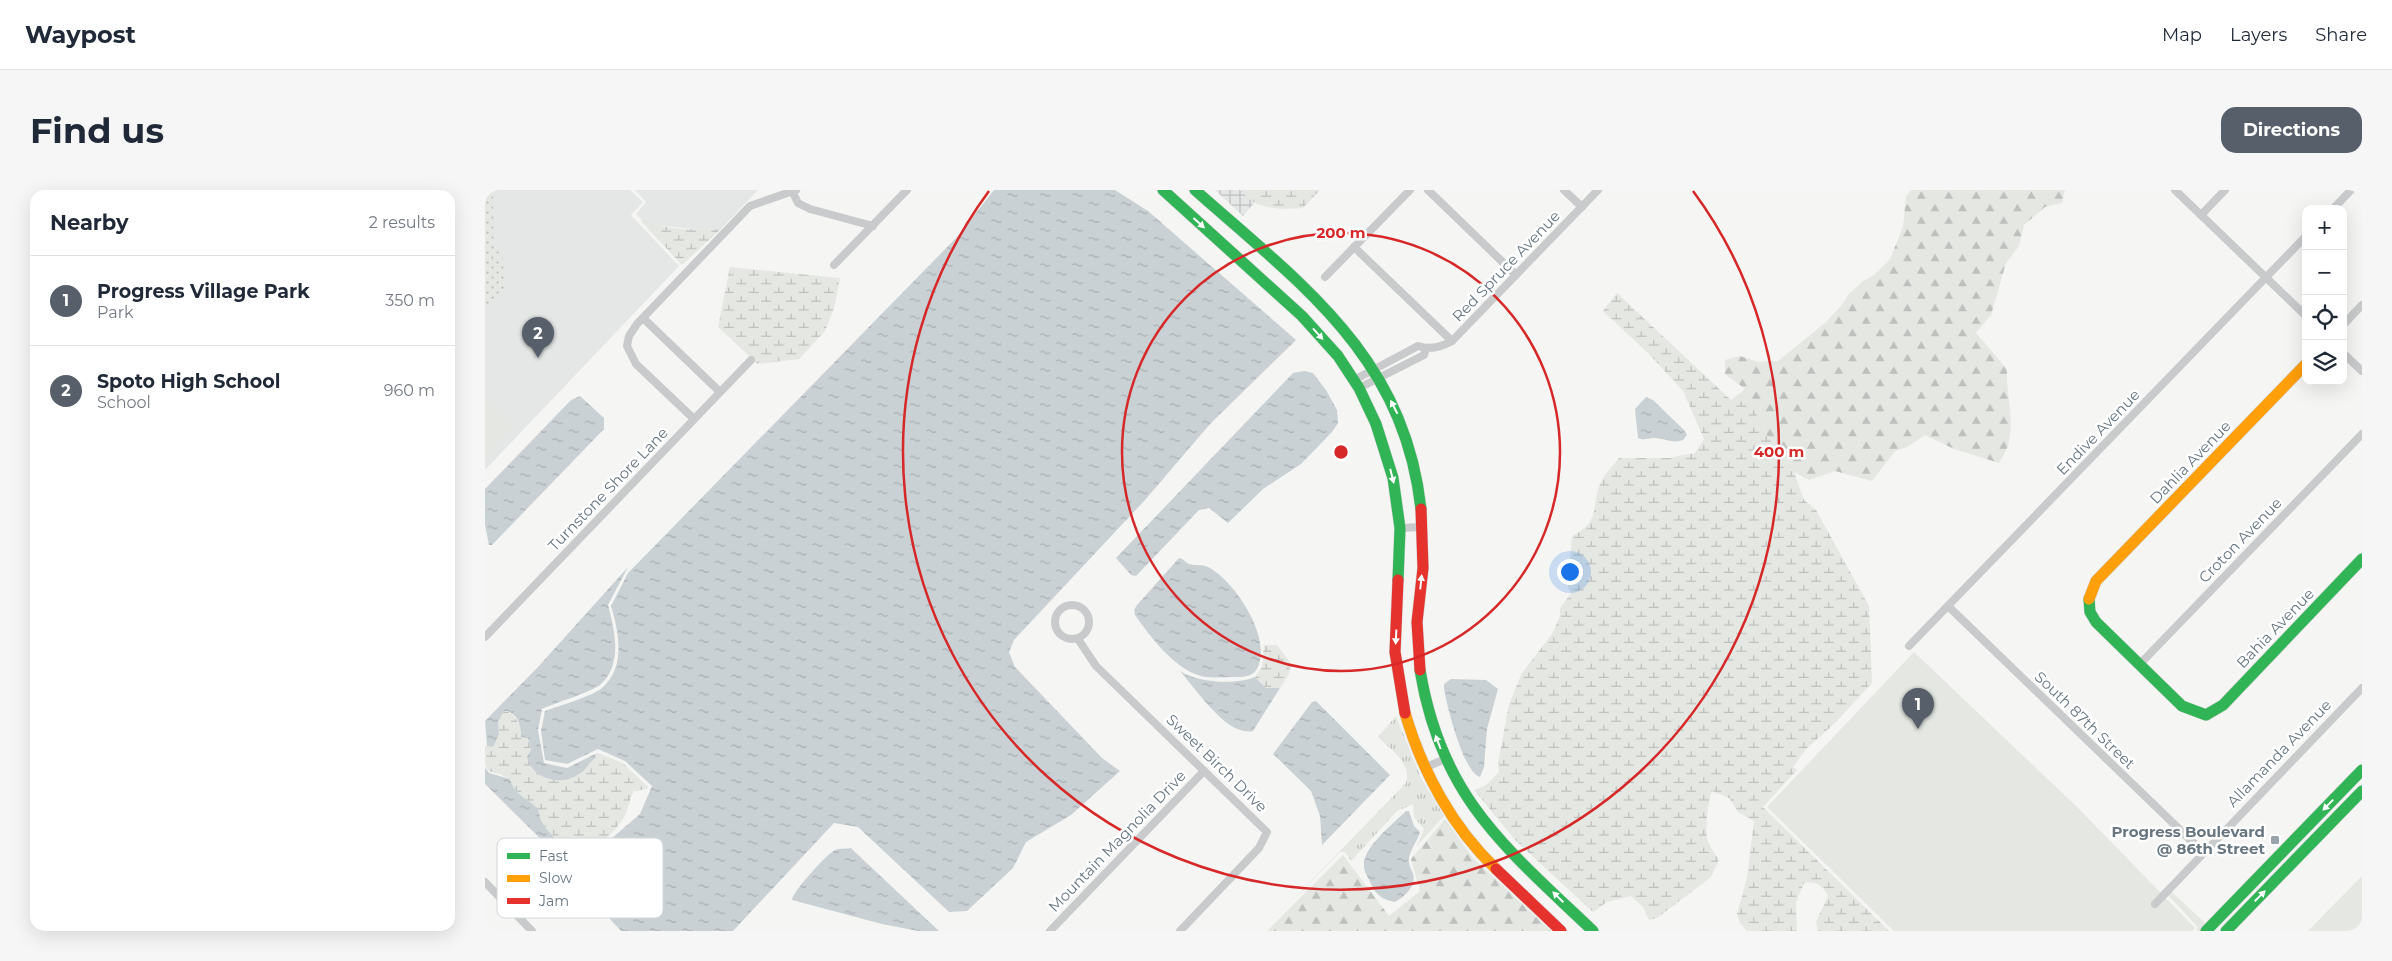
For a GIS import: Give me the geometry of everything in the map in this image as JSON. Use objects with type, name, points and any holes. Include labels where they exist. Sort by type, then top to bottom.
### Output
[{"type":"street","points":[[835,265],[907,190]]},
{"type":"street","points":[[1163,190],[1302,316],[1338,356],[1356,384],[1376,424],[1393,478],[1400,528],[1395,652],[1403,706],[1424,768],[1462,831],[1493,865],[1561,931]]},
{"type":"street","points":[[1195,190],[1322,304],[1362,349],[1376,373],[1400,419],[1417,477],[1423,560],[1417,621],[1421,674],[1436,736],[1445,759],[1472,806],[1506,847],[1593,931]]},
{"type":"street","points":[[1325,277],[1410,190]]},
{"type":"street","points":[[1428,190],[1516,274]]},
{"type":"street","points":[[1564,190],[1582,207]]},
{"type":"street","name":"Red Spruce Avenue","points":[[1356,384],[1418,346],[1426,348],[1439,347],[1452,341],[1598,190]]},
{"type":"street","points":[[2175,190],[2302,312]]},
{"type":"street","points":[[2201,215],[2225,190]]},
{"type":"street","points":[[2337,205],[2351,190]]},
{"type":"street","points":[[694,420],[647,376],[630,356],[627,346],[629,336],[643,318],[750,206],[794,191],[798,204],[873,226]]},
{"type":"street","name":"Endive Avenue","points":[[1909,646],[1949,607],[2302,240]]},
{"type":"street","points":[[1354,247],[1452,341]]},
{"type":"street","points":[[2347,321],[2362,305]]},
{"type":"street","points":[[643,318],[720,392]]},
{"type":"street","name":"Red Spruce Avenue","points":[[1376,373],[1424,355],[1426,348]]},
{"type":"street","points":[[1406,352],[1411,361]]},
{"type":"street","points":[[2347,357],[2362,371]]},
{"type":"street","name":"Turnstone Shore Lane","points":[[485,637],[751,360]]},
{"type":"street","name":"Dahlia Avenue","points":[[2139,665],[2104,632],[2090,612],[2089,600],[2097,581],[2302,368]]},
{"type":"street","name":"Croton Avenue","points":[[2139,665],[2362,434]]},
{"type":"street","points":[[1400,528],[1422,527]]},
{"type":"street","name":"Bahia Avenue","points":[[2139,665],[2182,706],[2206,715],[2223,705],[2362,559]]},
{"type":"street","points":[[1072,605],[1082,608],[1089,616],[1089,627],[1083,636],[1078,639],[1066,639],[1061,636],[1055,625],[1057,613],[1067,606],[1072,605]]},
{"type":"street","name":"South 87th Street","points":[[1949,607],[2203,852]]},
{"type":"street","name":"Sweet Birch Drive","points":[[1078,639],[1096,666],[1267,832],[1259,848],[1180,931]]},
{"type":"street","name":"Allamanda Avenue","points":[[2155,904],[2362,688]]},
{"type":"street","points":[[1424,768],[1445,759]]},
{"type":"street","points":[[2206,931],[2362,770]]},
{"type":"street","name":"Mountain Magnolia Drive","points":[[1050,931],[1204,771]]},
{"type":"street","points":[[2226,931],[2362,791]]},
{"type":"street","points":[[2265,870],[2277,880]]},
{"type":"street","points":[[485,882],[497,895]]},
{"type":"street","points":[[520,918],[532,931]]},
{"type":"shaded area","points":[[485,190],[630,190],[643,202],[631,215],[679,266],[485,470]]},
{"type":"shaded area","points":[[635,190],[758,190],[721,229],[704,230],[653,225],[644,222],[636,214],[646,202]]},
{"type":"shaded area","points":[[1215,190],[1240,190],[1255,202],[1243,216]]},
{"type":"green space","points":[[485,190],[493,190],[494,249],[504,249],[504,253],[493,254],[493,258],[503,258],[504,289],[485,308]]},
{"type":"green space","points":[[1240,190],[1320,190],[1303,208],[1286,209],[1260,205],[1246,197]]},
{"type":"green space","points":[[1911,190],[2065,190],[2062,203],[2045,207],[2024,225],[2019,246],[2006,263],[1991,315],[1976,333],[2007,369],[2011,423],[2008,446],[1999,463],[1954,449],[1925,435],[1907,447],[1895,451],[1872,481],[1835,471],[1809,480],[1794,472],[1784,461],[1766,434],[1745,389],[1725,374],[1725,360],[1740,356],[1758,362],[1778,361],[1825,323],[1849,294],[1862,282],[1874,275],[1890,259],[1903,227],[1906,196]]},
{"type":"green space","points":[[640,220],[670,228],[721,229],[682,265]]},
{"type":"green space","points":[[730,267],[840,278],[834,308],[825,331],[799,359],[758,364],[718,327]]},
{"type":"green space","points":[[1617,293],[1731,400],[1745,389],[1766,434],[1794,472],[1804,500],[1816,510],[1869,606],[1872,683],[1833,725],[1806,749],[1793,767],[1797,770],[1763,807],[1889,931],[1818,931],[1816,922],[1828,896],[1824,889],[1816,883],[1804,883],[1796,902],[1797,931],[1747,931],[1740,923],[1737,914],[1747,878],[1754,821],[1738,812],[1729,798],[1712,791],[1708,808],[1706,834],[1709,844],[1719,860],[1711,877],[1657,918],[1649,920],[1643,907],[1631,896],[1607,902],[1593,912],[1516,841],[1474,790],[1486,785],[1499,772],[1498,763],[1509,704],[1522,673],[1552,634],[1560,616],[1560,608],[1571,593],[1568,588],[1572,536],[1582,530],[1592,518],[1599,488],[1604,477],[1619,458],[1669,458],[1695,453],[1704,439],[1683,391],[1649,354],[1603,311]]},
{"type":"green space","points":[[487,398],[515,426],[485,457],[485,400]]},
{"type":"green space","points":[[1264,645],[1277,645],[1291,664],[1289,674],[1280,688],[1266,688],[1255,677],[1262,667]]},
{"type":"green space","points":[[1914,652],[2077,807],[2195,928],[2192,931],[1894,931],[1767,807]]},
{"type":"green space","points":[[504,711],[512,713],[528,738],[531,750],[528,757],[555,780],[575,776],[596,758],[595,754],[598,753],[623,763],[648,787],[647,789],[634,791],[624,817],[607,838],[555,838],[546,828],[539,812],[512,787],[510,779],[488,771],[486,768],[485,745],[487,746],[499,734],[498,722]]},
{"type":"green space","points":[[1396,716],[1421,778],[1444,816],[1417,846],[1424,829],[1414,817],[1413,804],[1397,811],[1351,861],[1345,852],[1340,852],[1276,917],[1406,783],[1406,769],[1403,763],[1378,737]]},
{"type":"green space","points":[[1445,819],[1473,858],[1551,931],[1267,931],[1343,855],[1389,916],[1420,891],[1411,859]]},
{"type":"green space","points":[[2362,876],[2362,931],[2308,931]]},
{"type":"green space","points":[[2172,892],[2206,924],[2200,931],[2197,931],[2197,926],[2168,895]]},
{"type":"water","points":[[994,190],[1115,190],[1148,211],[1296,340],[1210,424],[1145,500],[1014,640],[1009,652],[1015,667],[1102,758],[1120,771],[1071,815],[1026,842],[1013,868],[967,911],[949,912],[858,827],[834,823],[733,931],[621,931],[609,918],[663,918],[663,838],[612,838],[640,814],[652,786],[625,761],[598,749],[567,764],[545,760],[541,731],[545,711],[591,694],[602,688],[610,680],[618,660],[619,649],[611,606],[628,573],[956,238]]},
{"type":"water","points":[[1304,371],[1313,373],[1326,390],[1337,410],[1338,423],[1332,432],[1301,464],[1263,489],[1228,523],[1209,508],[1199,510],[1136,576],[1131,575],[1116,558],[1293,373]]},
{"type":"water","points":[[580,396],[604,418],[604,429],[492,545],[489,545],[485,525],[485,489],[571,400]]},
{"type":"water","points":[[1646,397],[1653,400],[1685,431],[1687,435],[1683,440],[1638,438],[1635,409]]},
{"type":"water","points":[[1179,558],[1189,564],[1208,567],[1229,584],[1239,596],[1255,626],[1260,641],[1261,655],[1258,667],[1250,675],[1243,677],[1205,677],[1195,674],[1165,653],[1135,615],[1134,610],[1137,605]]},
{"type":"water","points":[[628,567],[608,605],[615,637],[615,647],[612,667],[607,677],[595,688],[542,709],[538,730],[544,763],[567,768],[595,754],[596,758],[582,772],[572,778],[564,780],[548,779],[535,771],[530,765],[527,757],[531,750],[528,738],[521,737],[520,728],[515,716],[508,711],[504,711],[498,722],[499,734],[493,747],[487,746],[485,721],[538,667]]},
{"type":"water","points":[[1180,671],[1196,678],[1217,682],[1247,680],[1255,677],[1266,688],[1280,688],[1253,731],[1243,731],[1233,727],[1213,710]]},
{"type":"water","points":[[1451,679],[1486,680],[1498,689],[1487,729],[1484,767],[1480,777],[1468,764],[1452,723],[1444,689],[1444,684]]},
{"type":"water","points":[[1316,701],[1390,775],[1322,845],[1320,816],[1311,791],[1273,754],[1312,702]]},
{"type":"water","points":[[485,768],[489,773],[510,779],[517,792],[537,809],[547,830],[555,838],[540,838],[485,784]]},
{"type":"water","points":[[1406,811],[1409,811],[1414,826],[1420,832],[1409,858],[1414,878],[1413,883],[1406,894],[1395,902],[1383,898],[1375,891],[1365,871],[1364,859],[1379,837]]},
{"type":"water","points":[[851,848],[939,931],[918,931],[882,924],[792,900],[804,881],[831,853],[837,849]]},
{"type":"traffic: fast","points":[[1163,190],[1302,316],[1338,356],[1359,388],[1376,424],[1393,478],[1400,528],[1398,580]]},
{"type":"traffic: fast","points":[[1195,190],[1309,292],[1342,328],[1370,366],[1394,408],[1411,455],[1421,509]]},
{"type":"traffic: fast","points":[[2089,599],[2090,612],[2096,622],[2182,706],[2206,715],[2223,705],[2362,559]]},
{"type":"traffic: fast","points":[[1420,670],[1430,715],[1444,753],[1461,787],[1481,817],[1505,845],[1593,931]]},
{"type":"traffic: fast","points":[[2206,931],[2362,770]]},
{"type":"traffic: fast","points":[[2226,931],[2362,791]]},
{"type":"traffic: slow","points":[[2089,599],[2096,581],[2302,368]]},
{"type":"traffic: slow","points":[[1405,713],[1420,756],[1440,797],[1466,835],[1496,869]]},
{"type":"traffic: jam","points":[[1420,670],[1417,622],[1423,568],[1421,509]]},
{"type":"traffic: jam","points":[[1398,580],[1395,652],[1405,713]]},
{"type":"traffic: jam","points":[[1496,869],[1561,931]]},
{"type":"place","name":"Spoto High School","points":[[538,358]]},
{"type":"place","name":"Progress Village Park","points":[[1918,729]]},
{"type":"place","name":"Progress Boulevard @ 86th Street","points":[[2275,840]]}]
